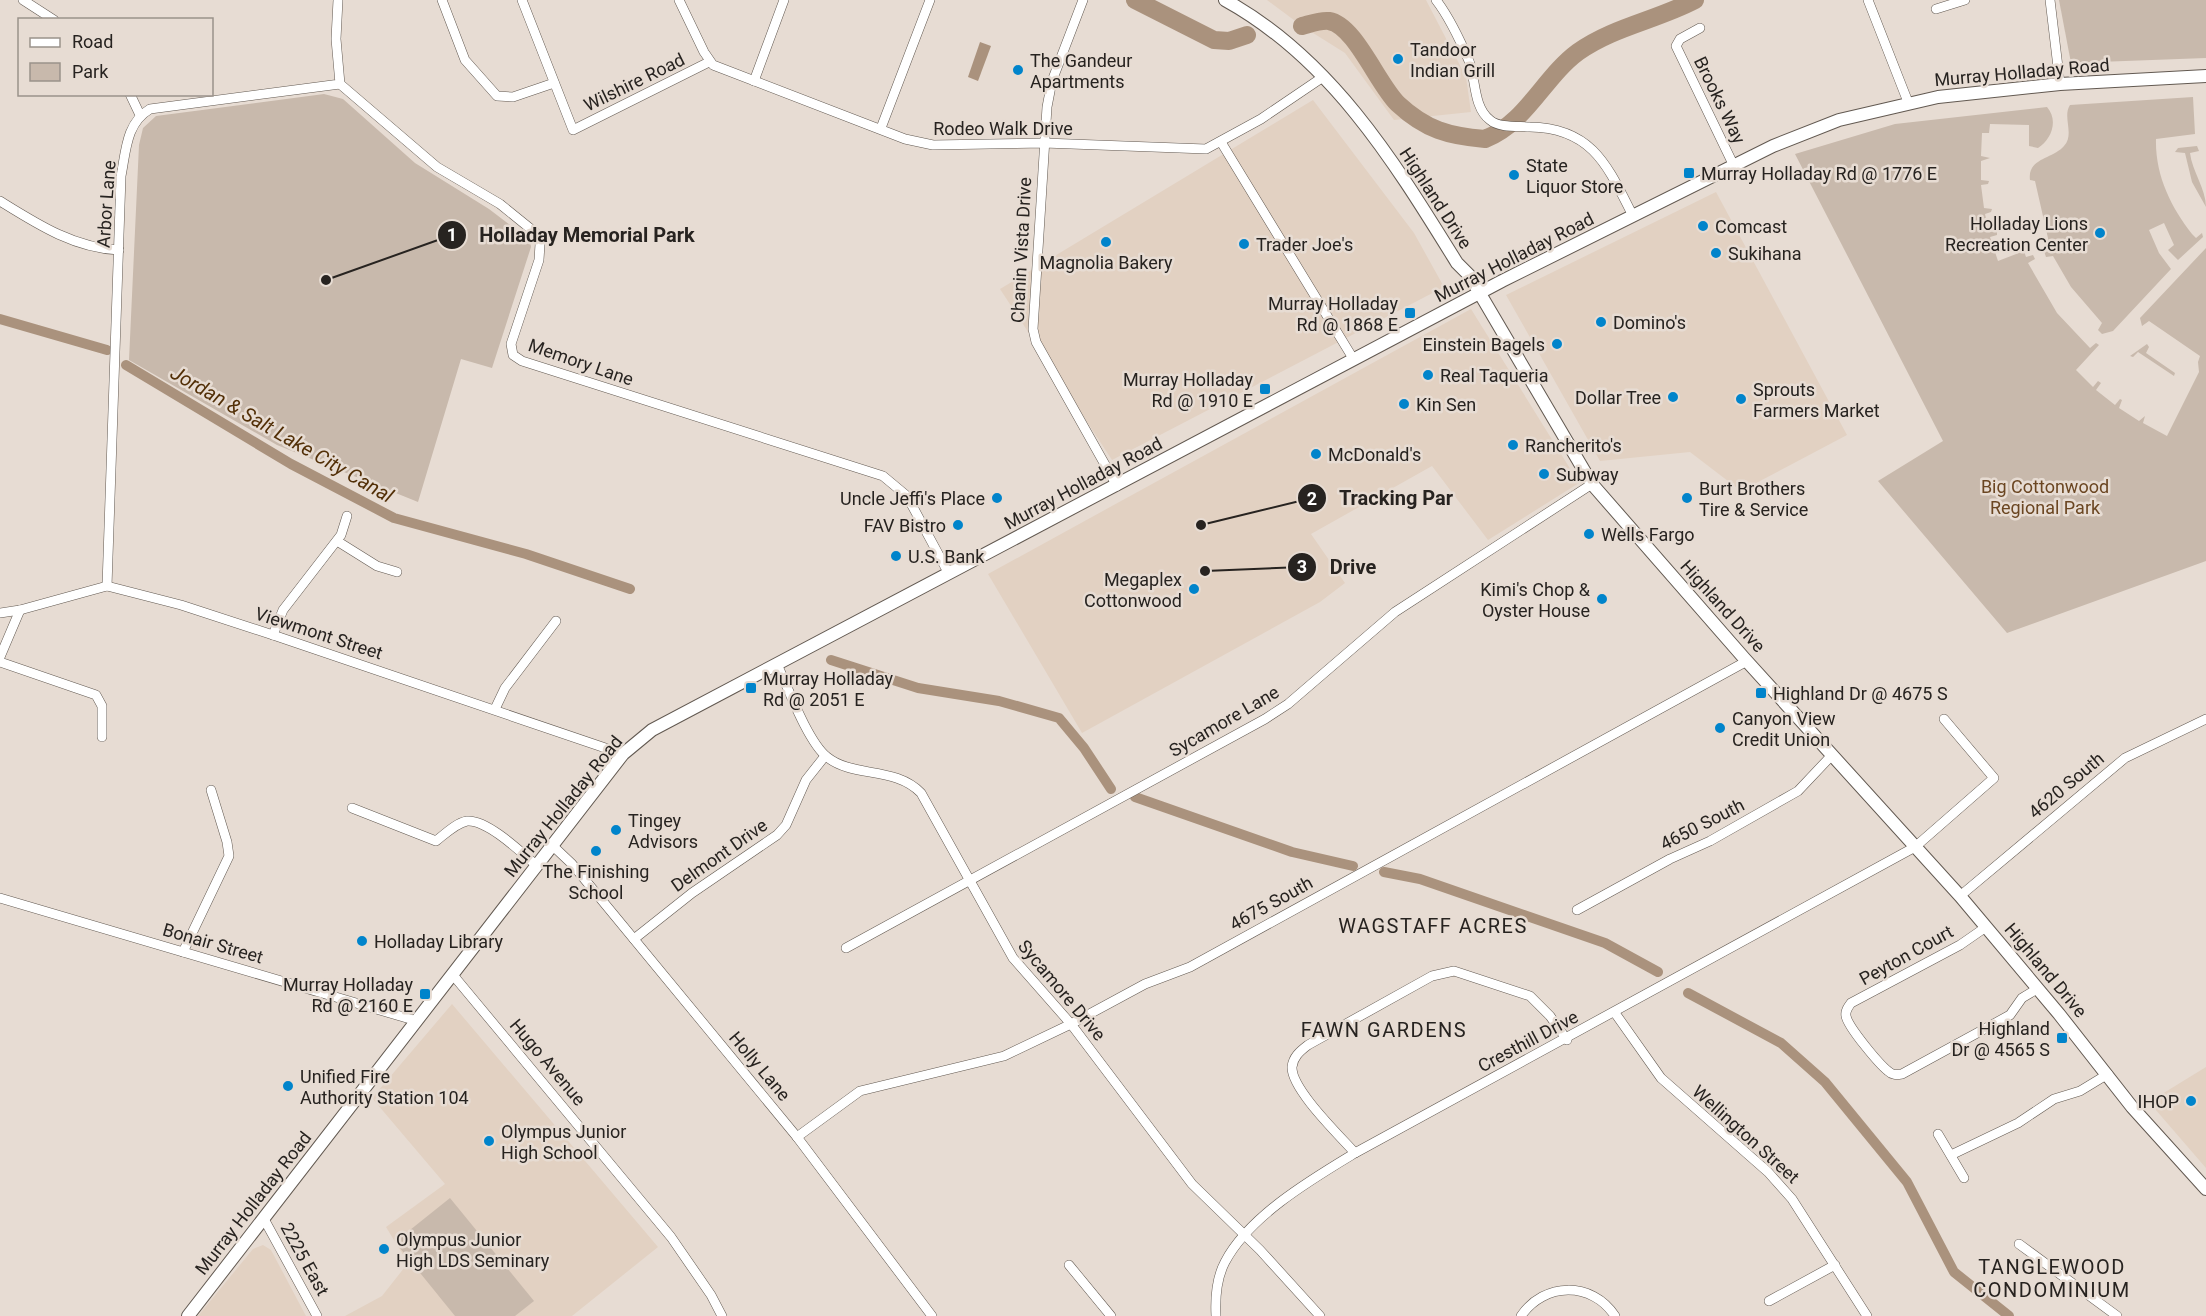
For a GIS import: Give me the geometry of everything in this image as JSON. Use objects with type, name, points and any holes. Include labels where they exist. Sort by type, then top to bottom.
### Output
[{"type":"main road","name":"Highland Drive","points":[[1226,0],[1279,35],[1323,77],[1380,143],[1457,263],[1469,275],[1592,484],[1747,661],[1960,896],[2108,1074],[2132,1107],[2206,1189]]},
{"type":"main road","name":"Murray Holladay Road","points":[[188,1316],[623,754],[652,730],[1480,294],[1733,164],[1819,128],[1908,102],[1972,91],[2206,76]]},
{"type":"street","points":[[23,0],[51,18]]},
{"type":"street","points":[[131,96],[140,115],[150,109],[339,84],[336,39],[338,0]]},
{"type":"street","points":[[442,0],[465,60],[493,93],[501,98],[513,97],[554,82],[522,0]]},
{"type":"street","points":[[679,0],[709,62]]},
{"type":"street","points":[[754,81],[784,0]]},
{"type":"street","points":[[881,128],[930,0]]},
{"type":"street","name":"Chanin Vista Drive","points":[[1083,0],[1052,81],[1044,143],[1033,329],[1036,342],[1117,486]]},
{"type":"street","points":[[1436,0],[1470,63],[1480,105],[1488,119],[1498,124],[1558,130],[1580,139],[1590,146],[1608,168],[1632,216]]},
{"type":"street","points":[[1868,0],[1908,102]]},
{"type":"street","points":[[1936,9],[1965,0]]},
{"type":"street","points":[[2050,0],[2060,84]]},
{"type":"street","name":"Brooks Way","points":[[1700,28],[1680,39],[1676,46],[1733,164]]},
{"type":"street","name":"Wilshire Road","points":[[554,82],[573,130],[709,62]]},
{"type":"street","name":"Rodeo Walk Drive","points":[[709,62],[905,139],[933,145],[1044,143],[1199,149],[1221,142],[1302,94],[1323,77]]},
{"type":"street","name":"Memory Lane","points":[[339,84],[437,167],[500,204],[537,234],[540,254],[511,347],[516,357],[582,382],[883,476],[901,489],[911,502],[949,574]]},
{"type":"street","name":"Arbor Lane","points":[[108,586],[121,176],[129,134],[140,115]]},
{"type":"street","points":[[1221,142],[1354,360]]},
{"type":"street","points":[[0,201],[40,227],[70,240],[119,250]]},
{"type":"street","name":"Sycamore Lane","points":[[846,948],[1265,719],[1288,704],[1395,612],[1592,484]]},
{"type":"street","points":[[273,635],[283,609],[337,541],[347,516]]},
{"type":"street","points":[[337,541],[377,566],[397,572]]},
{"type":"street","name":"Viewmont Street","points":[[0,613],[20,610],[108,586],[181,605],[273,635],[623,754]]},
{"type":"street","points":[[0,657],[20,610]]},
{"type":"street","points":[[495,709],[505,688],[556,621]]},
{"type":"street","name":"4675 South","points":[[797,1137],[860,1091],[999,1058],[1071,1024],[1145,984],[1190,967],[1747,661]]},
{"type":"street","points":[[0,662],[94,693],[101,702],[102,737]]},
{"type":"street","points":[[777,664],[803,719],[825,756]]},
{"type":"street","name":"Cresthill Drive","points":[[1216,1316],[1217,1285],[1229,1255],[1246,1235],[1297,1189],[1355,1153],[1567,1040],[1915,847],[1994,778],[1944,719]]},
{"type":"street","name":"4620 South","points":[[1960,896],[2125,758],[2206,719]]},
{"type":"street","name":"4650 South","points":[[1577,910],[1670,859],[1710,841],[1798,791],[1832,755]]},
{"type":"street","name":"Sycamore Drive","points":[[825,756],[840,764],[898,778],[917,789],[931,810],[1010,954],[1071,1024],[1186,1177],[1246,1235],[1320,1316]]},
{"type":"street","name":"Delmont Drive","points":[[634,939],[692,893],[777,835],[786,825],[806,780],[825,756]]},
{"type":"street","points":[[183,952],[229,856],[211,790]]},
{"type":"street","points":[[352,808],[436,841],[460,823],[478,822],[537,866]]},
{"type":"street","name":"Holly Lane","points":[[553,846],[572,864],[797,1137],[932,1316]]},
{"type":"street","name":"Bonair Street","points":[[0,898],[417,1021]]},
{"type":"street","name":"Peyton Court","points":[[1986,927],[1960,945],[1851,1003],[1846,1014],[1850,1025],[1884,1068],[1898,1075],[2004,1018],[2014,1011],[2022,998],[2037,989]]},
{"type":"street","points":[[1355,1153],[1297,1086],[1292,1068],[1294,1059],[1308,1045],[1431,976],[1454,971],[1521,992],[1539,1003],[1567,1040]]},
{"type":"street","name":"Hugo Avenue","points":[[453,975],[671,1237],[705,1285],[722,1316]]},
{"type":"street","name":"Wellington Street","points":[[1615,1013],[1661,1078],[1751,1157],[1792,1199],[1867,1316]]},
{"type":"street","points":[[1951,1155],[2018,1123],[2054,1099],[2080,1091],[2108,1074]]},
{"type":"street","points":[[1938,1134],[1964,1178]]},
{"type":"street","name":"2225 East","points":[[264,1219],[317,1316]]},
{"type":"street","points":[[2019,1244],[2117,1316]]},
{"type":"street","points":[[1068,1265],[1111,1316]]},
{"type":"street","points":[[1769,1301],[1835,1265]]},
{"type":"street","points":[[1521,1316],[1532,1303],[1558,1290],[1578,1290],[1604,1302],[1615,1316]]},
{"type":"shaded area","points":[[1267,0],[1426,0],[1466,77],[1471,112],[1394,120],[1345,53],[1302,26]]},
{"type":"shaded area","points":[[980,42],[991,46],[978,81],[968,77]]},
{"type":"shaded area","points":[[1313,100],[1414,233],[1444,287],[1112,460],[1000,289]]},
{"type":"shaded area","points":[[1716,192],[1847,435],[1741,491],[1690,452],[1600,461],[1506,295]]},
{"type":"shaded area","points":[[1471,309],[1579,483],[1488,540],[1432,466],[1311,534],[1345,583],[1320,602],[1082,733],[988,574]]},
{"type":"shaded area","name":"Olympus Junior High School","points":[[452,1004],[658,1247],[572,1316],[345,1316],[382,1296],[408,1263],[386,1227],[445,1184],[372,1098]]},
{"type":"shaded area","points":[[2206,1067],[2206,1168],[2149,1102]]},
{"type":"shaded area","points":[[263,1245],[271,1250],[306,1316],[198,1316],[253,1249]]},
{"type":"green space","points":[[2059,0],[2206,0],[2206,58],[2071,63]]},
{"type":"green space","points":[[324,94],[343,99],[415,163],[489,209],[530,240],[531,247],[492,368],[461,359],[418,502],[277,445],[129,360],[139,145],[143,128],[156,116]]},
{"type":"green space","points":[[2193,97],[2195,134],[2156,139],[2156,152],[2161,178],[2177,213],[2196,238],[2202,233],[2203,237],[2178,260],[2168,250],[2174,245],[2164,223],[2149,230],[2159,253],[2171,269],[2113,331],[2102,334],[2098,330],[2102,323],[2071,287],[2053,256],[2046,257],[2044,251],[2050,247],[2035,181],[2030,180],[2032,167],[2064,146],[2069,131],[2067,115],[2070,105]]},
{"type":"green space","name":"Big Cottonwood Regional Park","points":[[2047,107],[2051,112],[2052,130],[2047,140],[2038,148],[2029,146],[2029,125],[1990,124],[1989,133],[1982,133],[1981,156],[1990,158],[1981,161],[1981,180],[1989,181],[1988,184],[1981,185],[1984,208],[1992,209],[1991,212],[1985,214],[1989,232],[1997,231],[1997,235],[1990,237],[1998,261],[2024,251],[2026,257],[2033,255],[2035,259],[2028,263],[2057,313],[2090,348],[2096,343],[2099,345],[2076,370],[2093,387],[2098,381],[2101,383],[2096,390],[2115,405],[2120,399],[2122,400],[2119,408],[2139,421],[2145,416],[2143,423],[2167,436],[2199,372],[2200,356],[2149,321],[2142,326],[2140,318],[2206,248],[2206,561],[2007,633],[1878,481],[1943,441],[1795,154],[1895,124]]},
{"type":"green space","points":[[2197,146],[2199,151],[2190,153],[2206,207],[2192,182],[2185,153],[2175,152],[2178,148]]},
{"type":"green space","points":[[2147,344],[2149,347],[2146,353],[2175,373],[2174,376],[2138,352],[2133,357],[2130,356]]},
{"type":"green space","points":[[450,1198],[534,1301],[515,1316],[455,1316],[395,1242]]},
{"type":"waterway","points":[[1135,0],[1214,40],[1229,41],[1247,35]]},
{"type":"waterway","points":[[1302,26],[1326,21],[1339,25],[1357,44],[1390,95],[1408,113],[1438,130],[1485,139],[1512,122],[1566,62],[1578,52],[1606,36],[1695,0]]},
{"type":"waterway","name":"Jordan & Salt Lake City Canal","points":[[0,319],[107,350]]},
{"type":"waterway","name":"Jordan & Salt Lake City Canal","points":[[126,365],[291,464],[394,518],[526,554],[630,589]]},
{"type":"waterway","name":"Jordan & Salt Lake City Canal","points":[[831,660],[918,688],[999,701],[1059,718],[1084,748],[1111,789]]},
{"type":"waterway","name":"Jordan & Salt Lake City Canal","points":[[1135,797],[1292,852],[1353,866]]},
{"type":"waterway","name":"Jordan & Salt Lake City Canal","points":[[1384,872],[1420,879],[1605,943],[1658,972]]},
{"type":"waterway","name":"Jordan & Salt Lake City Canal","points":[[1688,993],[1781,1043],[1825,1082],[1907,1182],[1954,1272],[2009,1316]]},
{"type":"place","name":"Tandoor Indian Grill","points":[[1398,59]]},
{"type":"place","name":"The Gandeur Apartments","points":[[1018,70]]},
{"type":"place","name":"Murray Holladay Rd @ 1776 E","points":[[1689,173]]},
{"type":"place","name":"State Liquor Store","points":[[1514,175]]},
{"type":"place","name":"Comcast","points":[[1703,226]]},
{"type":"place","name":"Holladay Lions Recreation Center","points":[[2100,233]]},
{"type":"place","name":"Magnolia Bakery","points":[[1106,242]]},
{"type":"place","name":"Trader Joe's","points":[[1244,244]]},
{"type":"place","name":"Sukihana","points":[[1716,253]]},
{"type":"place","name":"Holladay Memorial Park","points":[[326,280]]},
{"type":"place","name":"Murray Holladay Rd @ 1868 E","points":[[1410,313]]},
{"type":"place","name":"Domino's","points":[[1601,322]]},
{"type":"place","name":"Einstein Bagels","points":[[1557,344]]},
{"type":"place","name":"Real Taqueria","points":[[1428,375]]},
{"type":"place","name":"Murray Holladay Rd @ 1910 E","points":[[1265,389]]},
{"type":"place","name":"Dollar Tree","points":[[1673,397]]},
{"type":"place","name":"Sprouts Farmers Market","points":[[1741,399]]},
{"type":"place","name":"Kin Sen","points":[[1404,404]]},
{"type":"place","name":"Rancherito's","points":[[1513,445]]},
{"type":"place","name":"McDonald's","points":[[1316,454]]},
{"type":"place","name":"Subway","points":[[1544,474]]},
{"type":"place","name":"Uncle Jeffi's Place","points":[[997,498]]},
{"type":"place","name":"Burt Brothers Tire & Service","points":[[1687,498]]},
{"type":"place","name":"FAV Bistro","points":[[958,525]]},
{"type":"place","name":"Tracking Par","points":[[1201,525]]},
{"type":"place","name":"Wells Fargo","points":[[1589,534]]},
{"type":"place","name":"U.S. Bank","points":[[896,556]]},
{"type":"place","name":"Drive","points":[[1205,571]]},
{"type":"place","name":"Megaplex Cottonwood","points":[[1194,589]]},
{"type":"place","name":"Kimi's Chop & Oyster House","points":[[1602,599]]},
{"type":"place","name":"Murray Holladay Rd @ 2051 E","points":[[751,688]]},
{"type":"place","name":"Highland Dr @ 4675 S","points":[[1761,693]]},
{"type":"place","name":"Canyon View Credit Union","points":[[1720,728]]},
{"type":"place","name":"Tingey Advisors","points":[[616,830]]},
{"type":"place","name":"The Finishing School","points":[[596,851]]},
{"type":"place","name":"Holladay Library","points":[[362,941]]},
{"type":"place","name":"Murray Holladay Rd @ 2160 E","points":[[425,994]]},
{"type":"place","name":"Highland Dr @ 4565 S","points":[[2062,1038]]},
{"type":"place","name":"Unified Fire Authority Station 104","points":[[288,1086]]},
{"type":"place","name":"IHOP","points":[[2191,1101]]},
{"type":"place","name":"Olympus Junior High School","points":[[489,1141]]},
{"type":"place","name":"Olympus Junior High LDS Seminary","points":[[384,1249]]},
{"type":"district","name":"WAGSTAFF ACRES","points":[[1433,926]]},
{"type":"district","name":"FAWN GARDENS","points":[[1384,1030]]},
{"type":"district","name":"TANGLEWOOD CONDOMINIUM","points":[[2052,1278]]}]
